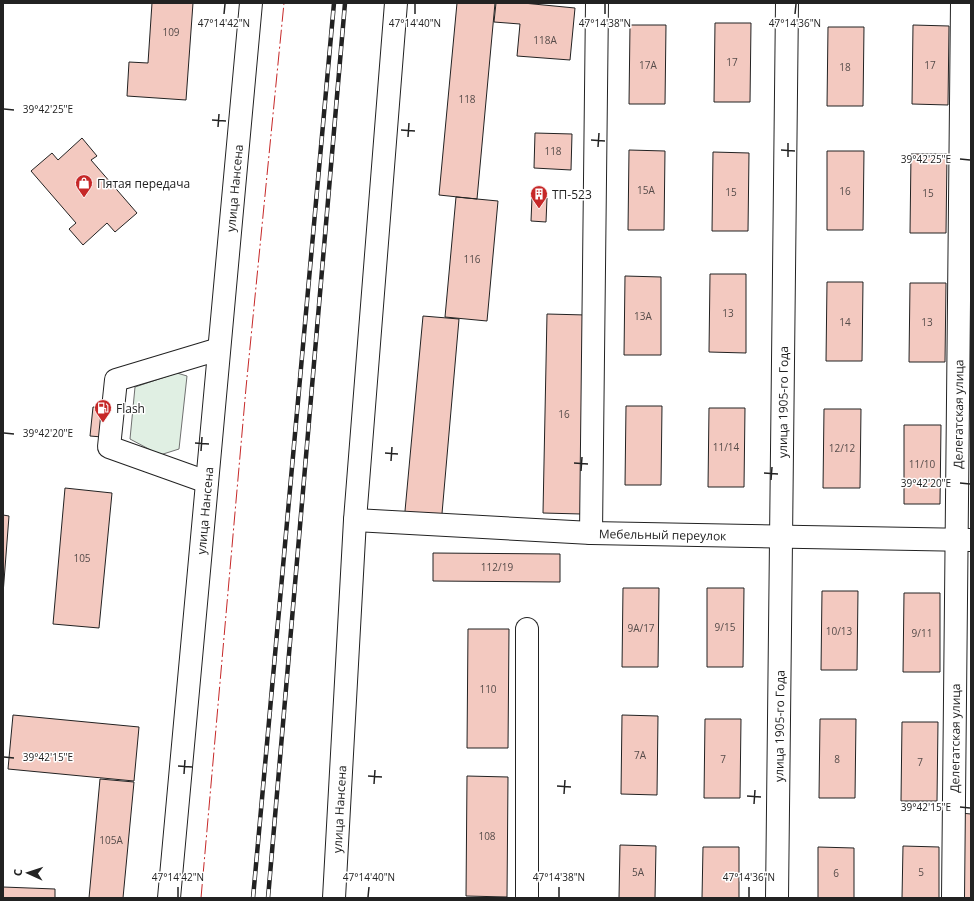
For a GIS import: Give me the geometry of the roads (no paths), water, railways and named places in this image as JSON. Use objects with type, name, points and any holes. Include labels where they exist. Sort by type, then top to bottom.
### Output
[{"type":"street","name":"улица Нансена","points":[[169,898],[251,3]]},
{"type":"street","name":"улица Нансена","points":[[334,898],[355,520],[396,3]]},
{"type":"street","points":[[591,533],[596,3]]},
{"type":"street","name":"улица 1905-го Года","points":[[777,898],[787,3]]},
{"type":"street","name":"Делегатская улица","points":[[953,898],[964,540],[962,3]]},
{"type":"street","points":[[207,482],[109,447],[116,380],[219,349]]},
{"type":"street","name":"Мебельный переулок","points":[[355,520],[591,533],[964,540]]},
{"type":"street","points":[[527,629],[527,898]]},
{"type":"railway","points":[[253,898],[334,3]]},
{"type":"railway","points":[[268,898],[345,3]]},
{"type":"place","name":"Пятая передача","points":[[84,198]]},
{"type":"place","name":"ТП-523","points":[[539,209]]},
{"type":"place","name":"Flash","points":[[103,423]]}]
